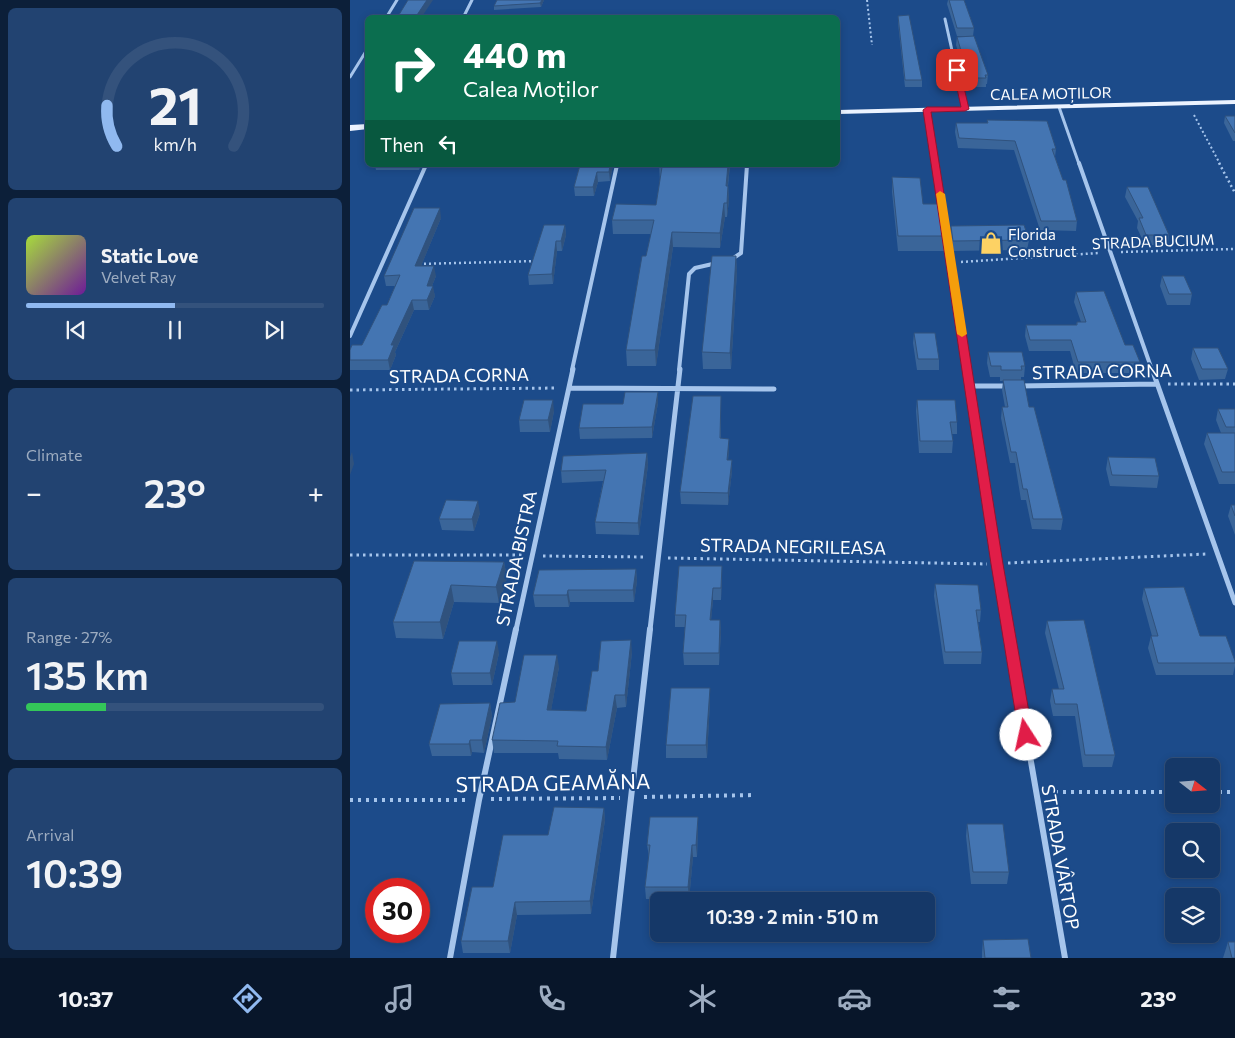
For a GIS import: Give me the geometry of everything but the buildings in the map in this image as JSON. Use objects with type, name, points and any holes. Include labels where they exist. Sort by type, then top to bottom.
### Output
[{"type":"main road","name":"CALEA MOȚILOR","points":[[840,112],[1235,102]]},
{"type":"main road","points":[[350,128],[365,126]]},
{"type":"street","points":[[388,15],[397,0]]},
{"type":"street","points":[[464,15],[472,0]]},
{"type":"street","points":[[945,19],[965,109]]},
{"type":"street","points":[[350,76],[365,53]]},
{"type":"street","points":[[1059,107],[1235,603]]},
{"type":"street","name":"STRADA VÂRTOP","points":[[927,110],[997,564],[1065,958]]},
{"type":"street","points":[[350,336],[425,167]]},
{"type":"street","name":"STRADA BISTRA","points":[[450,958],[479,800],[617,167]]},
{"type":"street","points":[[730,260],[738,257],[741,253],[747,167]]},
{"type":"street","points":[[613,958],[629,798],[659,558],[689,274],[695,268],[721,262]]},
{"type":"street","name":"STRADA CORNA","points":[[970,386],[1157,384]]},
{"type":"street","points":[[569,388],[774,389]]},
{"type":"path","points":[[867,0],[872,45]]},
{"type":"path","points":[[1188,103],[1235,193]]},
{"type":"path","name":"STRADA BUCIUM","points":[[952,263],[1110,252],[1235,250]]},
{"type":"path","points":[[412,264],[541,261]]},
{"type":"path","name":"STRADA CORNA","points":[[1157,384],[1235,384]]},
{"type":"path","name":"STRADA CORNA","points":[[350,390],[569,388]]},
{"type":"path","name":"STRADA NEGRILEASA","points":[[350,555],[532,556],[997,564],[1217,553]]},
{"type":"path","points":[[1036,792],[1165,792]]},
{"type":"path","points":[[1220,792],[1235,792]]},
{"type":"path","name":"STRADA GEAMĂNA","points":[[350,800],[479,800],[756,795]]},
{"type":"slow traffic","points":[[940,194],[962,334]]},
{"type":"place","name":"Florida Construct","points":[[991,243]]},
{"type":"route","points":[[957,70],[965,109],[927,110],[997,564],[1026,735]]}]
